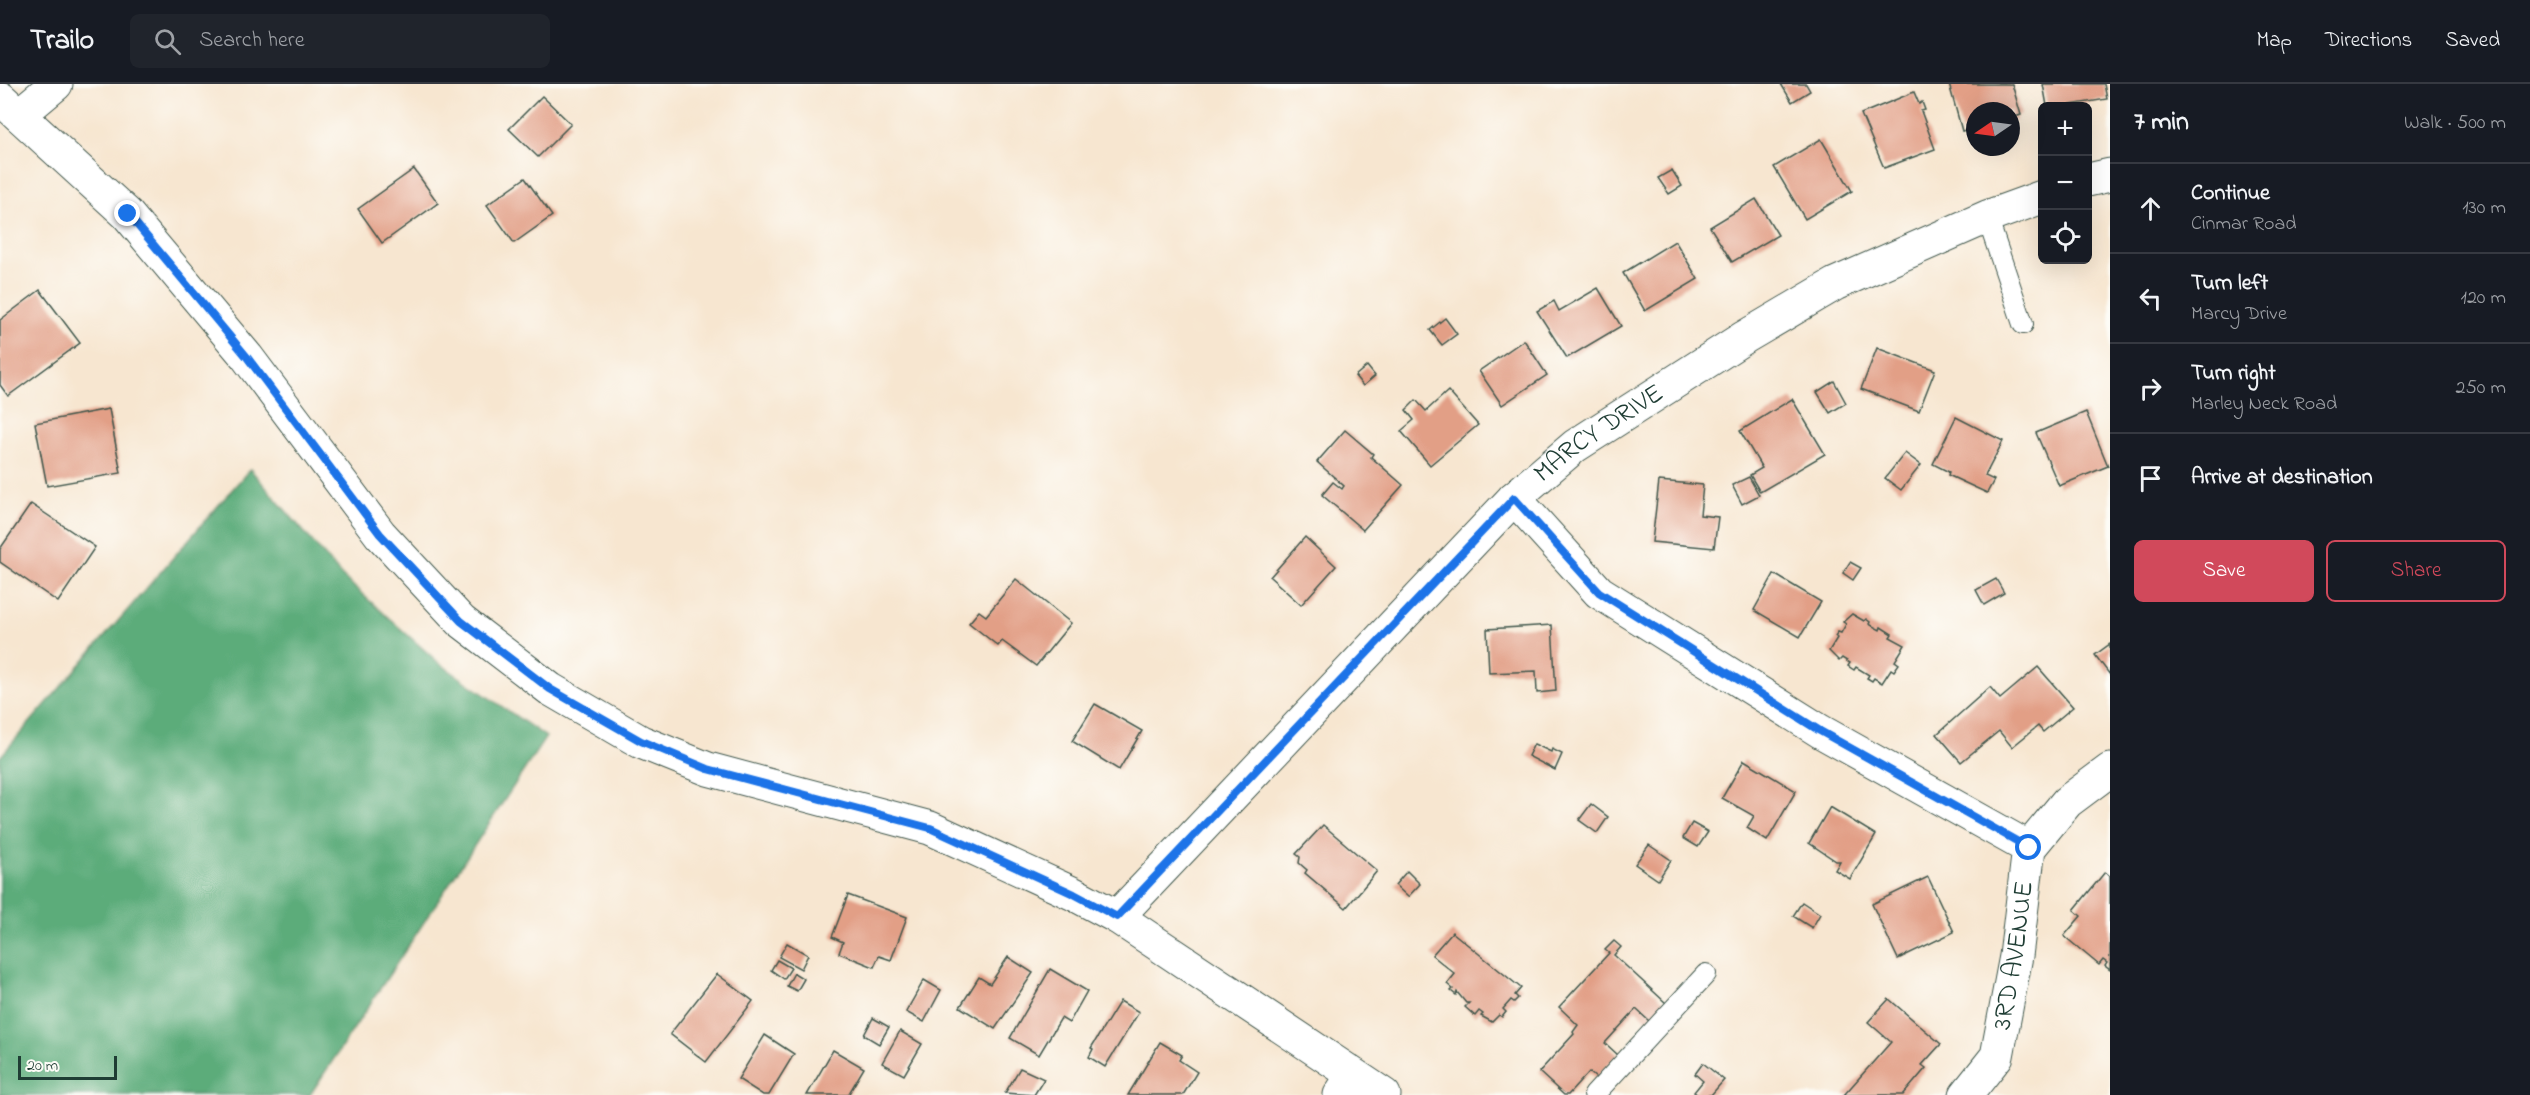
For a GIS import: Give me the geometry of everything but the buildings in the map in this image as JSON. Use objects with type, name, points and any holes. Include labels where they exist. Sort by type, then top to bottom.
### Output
[{"type":"street","points":[[56,84],[10,107],[128,214],[247,357],[380,534],[461,621],[550,689],[641,741],[708,769],[930,828],[1074,894],[1117,917],[1346,1085],[1384,1095]]},
{"type":"street","points":[[2092,179],[2110,175]]},
{"type":"street","name":"MARCY DRIVE","points":[[1117,917],[1514,498],[1575,446],[1825,290],[1987,217],[2038,199]]},
{"type":"street","points":[[1514,498],[1599,592],[1820,731],[2029,848]]},
{"type":"street","name":"3RD AVENUE","points":[[1966,1095],[1997,1056],[2016,956],[2029,848],[2067,802],[2110,770]]},
{"type":"lane","points":[[1987,217],[2023,324]]},
{"type":"lane","points":[[1594,1095],[1706,974]]},
{"type":"green space","points":[[250,469],[342,576],[439,663],[546,737],[310,1095],[0,1095],[0,757]]},
{"type":"route","points":[[128,214],[247,357],[380,534],[461,621],[550,689],[641,741],[708,769],[930,828],[1074,894],[1117,917],[1514,498],[1599,592],[1820,731],[2029,848]]}]
